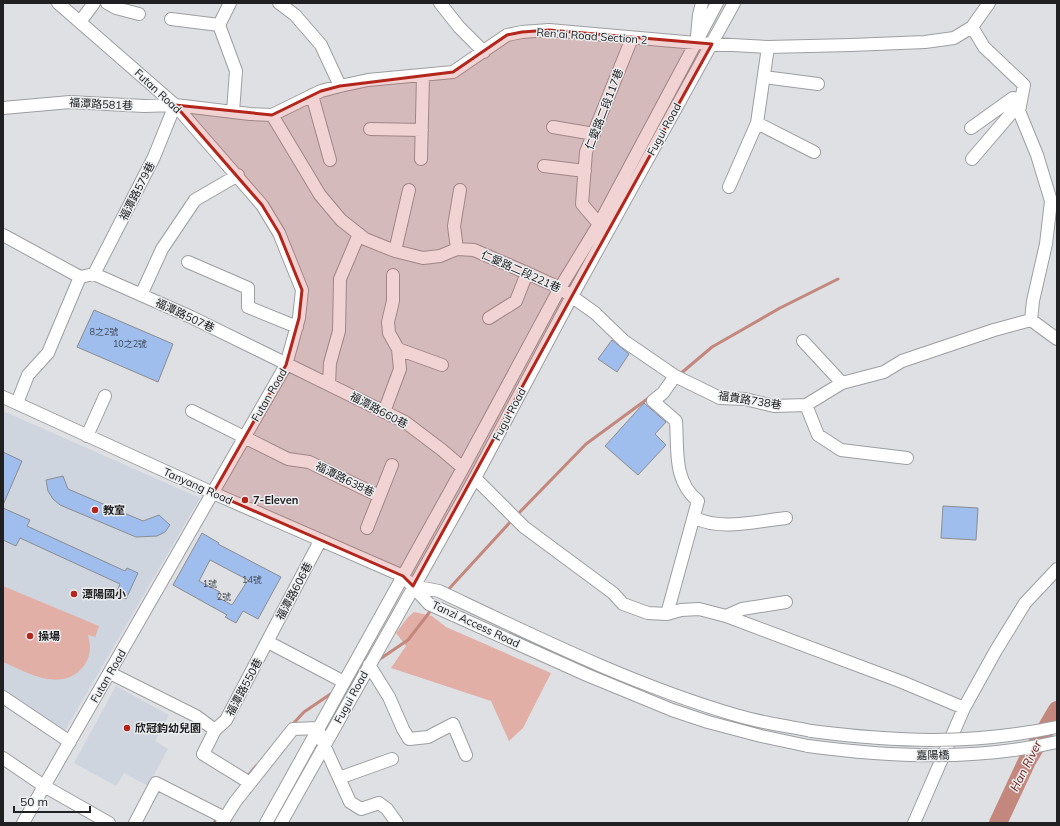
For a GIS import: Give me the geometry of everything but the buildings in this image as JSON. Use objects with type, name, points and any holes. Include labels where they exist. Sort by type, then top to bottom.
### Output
[{"type":"street","name":"Futan Road","points":[[23,823],[286,365],[297,327],[302,290],[279,233],[262,205],[238,175],[175,105],[58,3]]},
{"type":"street","points":[[80,22],[94,3]]},
{"type":"street","points":[[107,3],[116,8],[139,14]]},
{"type":"street","points":[[230,3],[219,25],[236,71],[233,112]]},
{"type":"street","points":[[279,3],[295,15],[321,45],[340,86]]},
{"type":"street","points":[[440,3],[484,52]]},
{"type":"street","points":[[696,43],[702,3]]},
{"type":"street","name":"Fugui Road","points":[[266,823],[463,468],[560,288],[599,224],[717,3]]},
{"type":"street","name":"Fugui Road","points":[[281,823],[475,478],[572,296],[734,3]]},
{"type":"street","name":"Ren’ai Road Section 2","points":[[272,115],[312,95],[340,86],[368,80],[453,72],[507,35],[522,32],[549,30],[696,43],[768,47],[925,42],[954,38],[972,27],[989,3]]},
{"type":"street","points":[[171,20],[219,25]]},
{"type":"street","points":[[972,27],[984,48],[1024,85],[1019,112],[1037,155],[1051,201],[1053,214],[1033,301],[1031,320],[1057,339]]},
{"type":"street","name":"仁愛路二段117巷","points":[[599,224],[582,204],[586,152],[632,38]]},
{"type":"street","points":[[728,187],[757,123],[768,47]]},
{"type":"street","points":[[421,159],[422,76]]},
{"type":"street","points":[[764,77],[818,84]]},
{"type":"street","points":[[312,95],[330,160]]},
{"type":"street","points":[[972,128],[1013,98],[1020,101]]},
{"type":"street","points":[[972,158],[1020,101]]},
{"type":"street","name":"福潭路581巷","points":[[3,108],[70,102],[144,106],[175,105]]},
{"type":"street","points":[[175,105],[272,115]]},
{"type":"street","name":"福潭路579巷","points":[[94,274],[154,157],[175,105]]},
{"type":"street","name":"仁愛路二段221巷","points":[[272,115],[320,195],[341,220],[366,239],[395,251],[423,258],[440,256],[457,249],[474,250],[560,288],[572,296]]},
{"type":"street","points":[[757,123],[814,152]]},
{"type":"street","points":[[553,126],[594,134]]},
{"type":"street","points":[[370,129],[422,130]]},
{"type":"street","points":[[544,166],[585,171]]},
{"type":"street","points":[[142,295],[162,249],[195,200],[238,175]]},
{"type":"street","points":[[395,251],[409,190]]},
{"type":"street","points":[[457,249],[454,226],[460,190]]},
{"type":"street","points":[[329,384],[330,364],[339,331],[340,278],[359,234]]},
{"type":"street","points":[[3,235],[80,277],[94,274]]},
{"type":"street","points":[[188,262],[248,288],[248,307],[297,327]]},
{"type":"street","points":[[489,318],[516,301],[527,273]]},
{"type":"street","name":"福潭路507巷","points":[[94,274],[191,317],[286,365]]},
{"type":"street","points":[[384,412],[400,369],[398,349],[389,333],[388,322],[393,301],[393,275]]},
{"type":"street","points":[[17,403],[28,374],[48,353],[80,277]]},
{"type":"street","name":"福貴路738巷","points":[[572,296],[595,313],[624,341],[675,376],[720,398],[745,399],[774,406],[806,405],[842,383],[884,372],[902,361],[994,330],[1031,320]]},
{"type":"street","points":[[803,341],[842,383]]},
{"type":"street","points":[[398,349],[442,365]]},
{"type":"street","name":"福潭路660巷","points":[[286,365],[329,384],[405,422],[463,468]]},
{"type":"street","points":[[667,614],[689,532],[695,518],[698,501],[690,494],[685,486],[676,459],[676,421],[653,401],[663,393],[675,376]]},
{"type":"street","points":[[87,436],[105,396]]},
{"type":"street","name":"Tanyang Road","points":[[3,397],[212,493],[403,576],[413,586]]},
{"type":"street","points":[[806,405],[818,435],[841,450],[907,458]]},
{"type":"street","name":"福潭路638巷","points":[[192,411],[245,436],[288,459],[309,462],[379,496]]},
{"type":"street","points":[[366,528],[392,465]]},
{"type":"street","points":[[475,478],[524,527],[613,593],[623,604],[648,613],[667,614],[681,610],[699,609],[726,616],[902,682],[964,708]]},
{"type":"street","points":[[695,518],[704,523],[718,525],[786,518]]},
{"type":"street","name":"福潭路606巷","points":[[268,642],[320,541]]},
{"type":"street","points":[[914,823],[964,708],[1025,603],[1057,569]]},
{"type":"street","name":"Tanzi Access Road","points":[[413,586],[439,592],[591,661],[676,696],[741,716],[811,731]]},
{"type":"street","name":"Tanzi Access Road","points":[[413,586],[429,604],[629,693],[672,710],[734,729],[808,746]]},
{"type":"street","points":[[726,616],[742,609],[786,602]]},
{"type":"street","points":[[268,642],[344,682]]},
{"type":"street","name":"福潭路550巷","points":[[250,783],[202,754],[215,730],[226,720],[268,642]]},
{"type":"street","points":[[369,665],[389,698],[402,729],[409,739],[428,737],[453,724],[466,755]]},
{"type":"street","points":[[110,673],[196,716],[215,730]]},
{"type":"street","points":[[3,697],[70,742]]},
{"type":"street","name":"嘉陽橋","points":[[811,731],[869,738],[918,741],[1000,737],[1057,727]]},
{"type":"street","points":[[135,823],[156,783],[224,820],[250,783],[293,729],[318,728],[324,745],[350,802],[361,809],[379,803],[388,809],[397,823]]},
{"type":"street","name":"嘉陽橋","points":[[808,746],[883,754],[965,754],[1008,750],[1057,742]]},
{"type":"street","points":[[339,778],[392,759]]},
{"type":"street","points":[[4,761],[109,823]]},
{"type":"highlighted area","points":[[549,30],[712,44],[572,296],[413,586],[403,576],[213,493],[286,365],[299,318],[302,290],[279,233],[262,205],[175,105],[272,115],[321,91],[340,86],[453,72],[507,35],[522,32]]},
{"type":"shaded area","name":"潭陽國小","points":[[3,411],[200,498],[64,732],[3,690]]},
{"type":"shaded area","points":[[3,586],[99,626],[95,637],[88,635],[90,651],[88,659],[83,667],[74,675],[65,679],[55,680],[44,678],[33,675],[3,662]]},
{"type":"shaded area","points":[[414,612],[432,616],[446,627],[551,673],[523,728],[509,741],[491,701],[391,668],[406,646],[396,633],[408,617]]},
{"type":"shaded area","name":"欣冠鈞幼兒園","points":[[116,686],[169,715],[155,741],[168,749],[148,786],[124,773],[116,786],[74,763]]},
{"type":"waterway","points":[[679,375],[712,347],[780,308],[838,279]]},
{"type":"waterway","points":[[516,516],[586,444],[650,397]]},
{"type":"waterway","points":[[447,591],[512,520]]},
{"type":"waterway","points":[[377,661],[408,640],[432,609]]},
{"type":"waterway","points":[[291,726],[304,712],[335,691]]},
{"type":"waterway","name":"Han River","points":[[998,823],[1027,761],[1057,710]]},
{"type":"waterway","points":[[247,777],[256,766]]},
{"type":"waterway","points":[[214,823],[218,818]]},
{"type":"place","name":"7-Eleven","points":[[245,500]]},
{"type":"place","name":"教室","points":[[95,510]]},
{"type":"place","name":"潭陽國小","points":[[74,594]]},
{"type":"place","name":"操場","points":[[30,636]]},
{"type":"place","name":"欣冠鈞幼兒園","points":[[127,728]]}]
